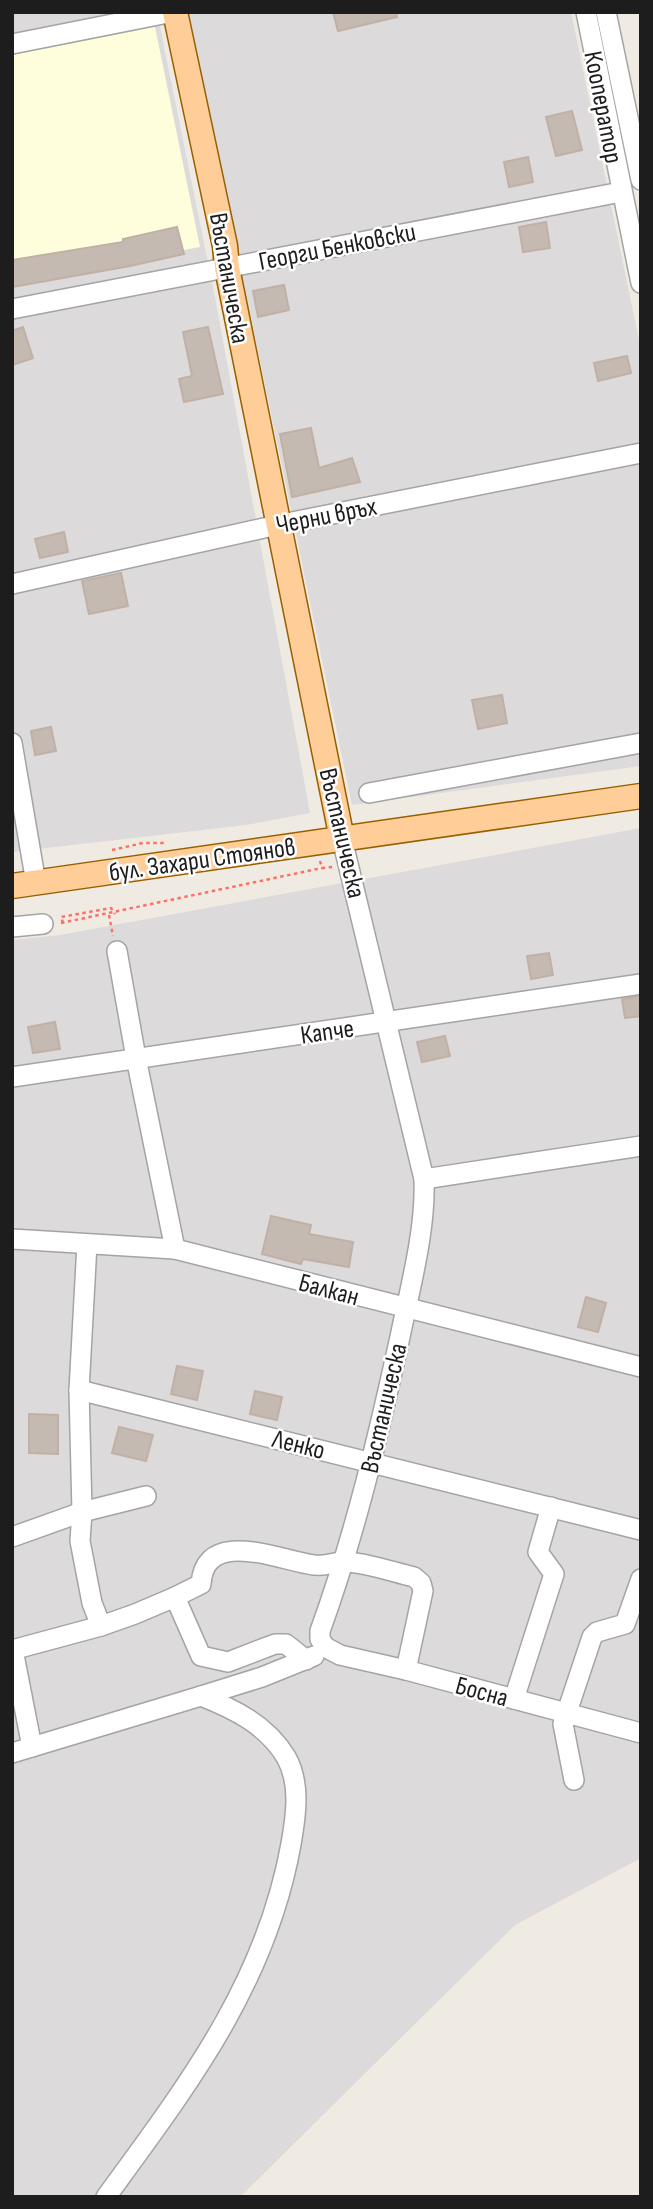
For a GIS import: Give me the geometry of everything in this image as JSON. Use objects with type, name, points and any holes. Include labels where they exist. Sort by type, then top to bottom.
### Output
[{"type":"main road","name":"Въстаническа","points":[[174,12],[225,246],[277,525],[342,839]]},
{"type":"main road","name":"бул. Захари Стоянов","points":[[24,885],[641,796]]},
{"type":"street","points":[[12,44],[174,12]]},
{"type":"street","name":"Кооператор","points":[[586,12],[641,284]]},
{"type":"street","name":"Кооператор","points":[[606,12],[641,180]]},
{"type":"street","name":"Георги Бенковски","points":[[12,309],[621,192]]},
{"type":"street","name":"Черни връх","points":[[12,584],[277,525],[641,453]]},
{"type":"street","points":[[12,743],[24,885]]},
{"type":"street","points":[[369,793],[641,743]]},
{"type":"street","name":"Въстаническа","points":[[324,1647],[320,1631],[373,1462],[406,1309],[425,1203],[424,1179],[342,839]]},
{"type":"street","points":[[12,927],[43,924]]},
{"type":"street","points":[[117,951],[175,1249]]},
{"type":"street","name":"Капче","points":[[12,1077],[641,984]]},
{"type":"street","points":[[424,1179],[641,1146]]},
{"type":"street","name":"Балкан","points":[[12,1239],[175,1249],[641,1367]]},
{"type":"street","points":[[87,1244],[79,1390],[82,1512],[80,1541],[85,1571],[101,1626]]},
{"type":"street","name":"Ленко","points":[[79,1390],[641,1530]]},
{"type":"street","points":[[12,1537],[82,1512],[146,1496]]},
{"type":"street","points":[[514,1699],[554,1574],[538,1552],[551,1507]]},
{"type":"street","points":[[32,1747],[12,1650],[101,1626],[175,1597],[201,1584],[206,1566],[218,1554],[232,1551],[249,1551],[316,1565],[344,1561],[414,1577],[421,1583],[423,1591],[406,1670]]},
{"type":"street","points":[[574,1780],[563,1724],[593,1637],[597,1632],[625,1624],[641,1579]]},
{"type":"street","points":[[175,1597],[201,1656],[228,1662],[275,1644],[286,1644],[306,1660]]},
{"type":"street","points":[[12,1753],[201,1696],[306,1660],[324,1647]]},
{"type":"street","name":"Босна","points":[[324,1647],[341,1655],[641,1733]]},
{"type":"street","points":[[106,2197],[213,2046],[256,1961],[278,1903],[289,1859],[297,1813],[295,1783],[287,1758],[268,1734],[240,1713],[201,1696]]},
{"type":"path","points":[[43,924],[116,914],[322,868]]},
{"type":"path","points":[[64,923],[61,917],[111,908],[116,914]]},
{"type":"shaded area","points":[[12,12],[157,12],[214,292],[310,813],[246,825],[12,852]]},
{"type":"shaded area","points":[[188,12],[571,12],[641,350],[641,766],[352,805]]},
{"type":"shaded area","points":[[155,27],[200,247],[12,282],[12,55]]},
{"type":"shaded area","points":[[641,828],[641,1858],[515,1925],[240,2197],[12,2197],[12,940],[60,935]]},
{"type":"building","points":[[333,12],[396,12],[397,17],[338,31]]},
{"type":"building","points":[[572,111],[582,150],[556,156],[546,117]]},
{"type":"building","points":[[528,157],[533,182],[509,187],[504,162]]},
{"type":"building","points":[[546,222],[550,248],[523,252],[519,227]]},
{"type":"building","points":[[177,227],[184,254],[12,287],[12,260],[123,242],[123,239]]},
{"type":"building","points":[[284,285],[289,310],[258,317],[253,291]]},
{"type":"building","points":[[23,327],[33,358],[12,365],[12,331]]},
{"type":"building","points":[[208,327],[223,394],[184,402],[179,379],[192,376],[183,332]]},
{"type":"building","points":[[627,356],[631,373],[598,381],[594,363]]},
{"type":"building","points":[[311,428],[319,468],[352,458],[360,482],[292,497],[280,434]]},
{"type":"building","points":[[64,532],[68,552],[40,558],[35,539]]},
{"type":"building","points":[[121,573],[128,606],[89,614],[82,581]]},
{"type":"building","points":[[502,695],[507,723],[478,729],[472,700]]},
{"type":"building","points":[[51,727],[56,751],[35,755],[31,731]]},
{"type":"building","points":[[549,953],[553,975],[531,979],[527,956]]},
{"type":"building","points":[[641,996],[641,1016],[625,1018],[622,999]]},
{"type":"building","points":[[55,1022],[60,1049],[33,1053],[28,1027]]},
{"type":"building","points":[[445,1036],[450,1056],[422,1062],[417,1042]]},
{"type":"building","points":[[271,1216],[311,1225],[309,1234],[353,1242],[349,1267],[303,1259],[301,1264],[262,1254]]},
{"type":"building","points":[[586,1297],[606,1303],[598,1332],[578,1327]]},
{"type":"building","points":[[177,1366],[203,1371],[197,1400],[171,1394]]},
{"type":"building","points":[[255,1391],[282,1397],[277,1420],[250,1414]]},
{"type":"building","points":[[29,1414],[58,1415],[58,1454],[29,1453]]},
{"type":"building","points":[[119,1427],[153,1435],[146,1461],[112,1453]]}]
